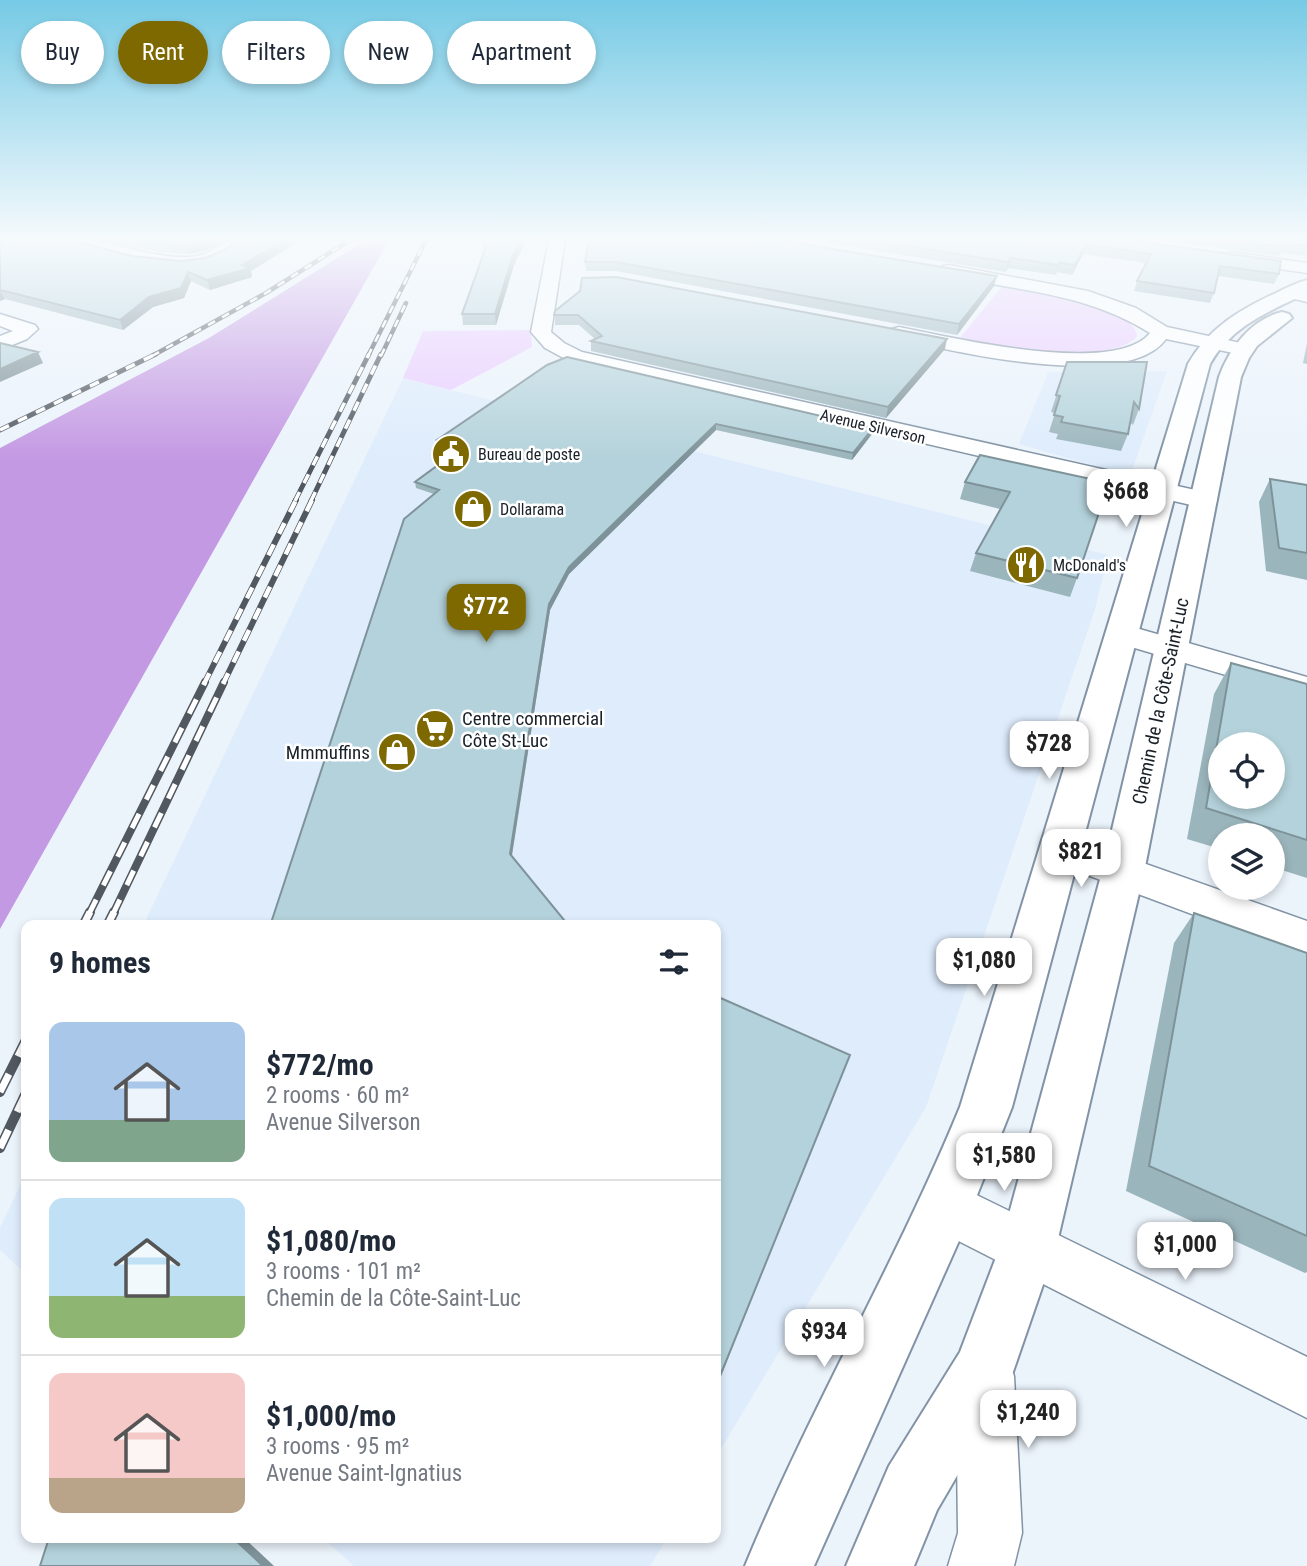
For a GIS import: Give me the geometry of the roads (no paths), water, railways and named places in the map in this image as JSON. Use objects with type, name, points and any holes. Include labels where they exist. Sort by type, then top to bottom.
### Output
[{"type":"main road","name":"Chemin de la Côte-Saint-Luc","points":[[779,1566],[966,1161],[998,1071],[1199,364],[1212,342],[1241,318],[1254,313]]},
{"type":"main road","name":"Chemin de la Côte-Saint-Luc","points":[[880,1566],[912,1489],[984,1370],[1028,1247],[1123,872],[1230,377],[1243,349],[1283,313]]},
{"type":"street","name":"Avenue Silverson","points":[[547,313],[541,332],[547,341],[559,350],[601,364],[1204,500]]},
{"type":"street","points":[[1128,313],[1161,332],[1243,349]]},
{"type":"street","points":[[0,320],[24,326],[27,331],[0,344]]},
{"type":"street","points":[[879,330],[999,353],[1072,359],[1133,354],[1151,345],[1161,332]]},
{"type":"street","points":[[1122,634],[1307,688]]},
{"type":"street","points":[[1061,849],[1307,939]]},
{"type":"street","points":[[946,1206],[1307,1388]]},
{"type":"street","name":"Chemin de la Côte-Saint-Luc","points":[[981,1566],[990,1534],[984,1370]]},
{"type":"railway","points":[[153,356],[230,313]]},
{"type":"railway","points":[[369,354],[389,313]]},
{"type":"railway","points":[[381,356],[401,313]]},
{"type":"railway","points":[[295,501],[369,354]]},
{"type":"railway","points":[[311,501],[381,354]]},
{"type":"railway","points":[[0,430],[153,356]]},
{"type":"railway","points":[[86,920],[296,500]]},
{"type":"railway","points":[[223,684],[312,500]]},
{"type":"railway","points":[[113,914],[224,682]]},
{"type":"railway","points":[[110,920],[113,914]]},
{"type":"railway","points":[[0,1092],[21,1050]]},
{"type":"railway","points":[[0,1148],[21,1104]]},
{"type":"place","name":"Bureau de poste","points":[[451,454]]},
{"type":"place","name":"Dollarama","points":[[473,509]]},
{"type":"place","name":"McDonald's","points":[[1026,565]]},
{"type":"place","name":"Centre commercial Côte St-Luc","points":[[435,729]]},
{"type":"place","name":"Mmmuffins","points":[[397,752]]}]
